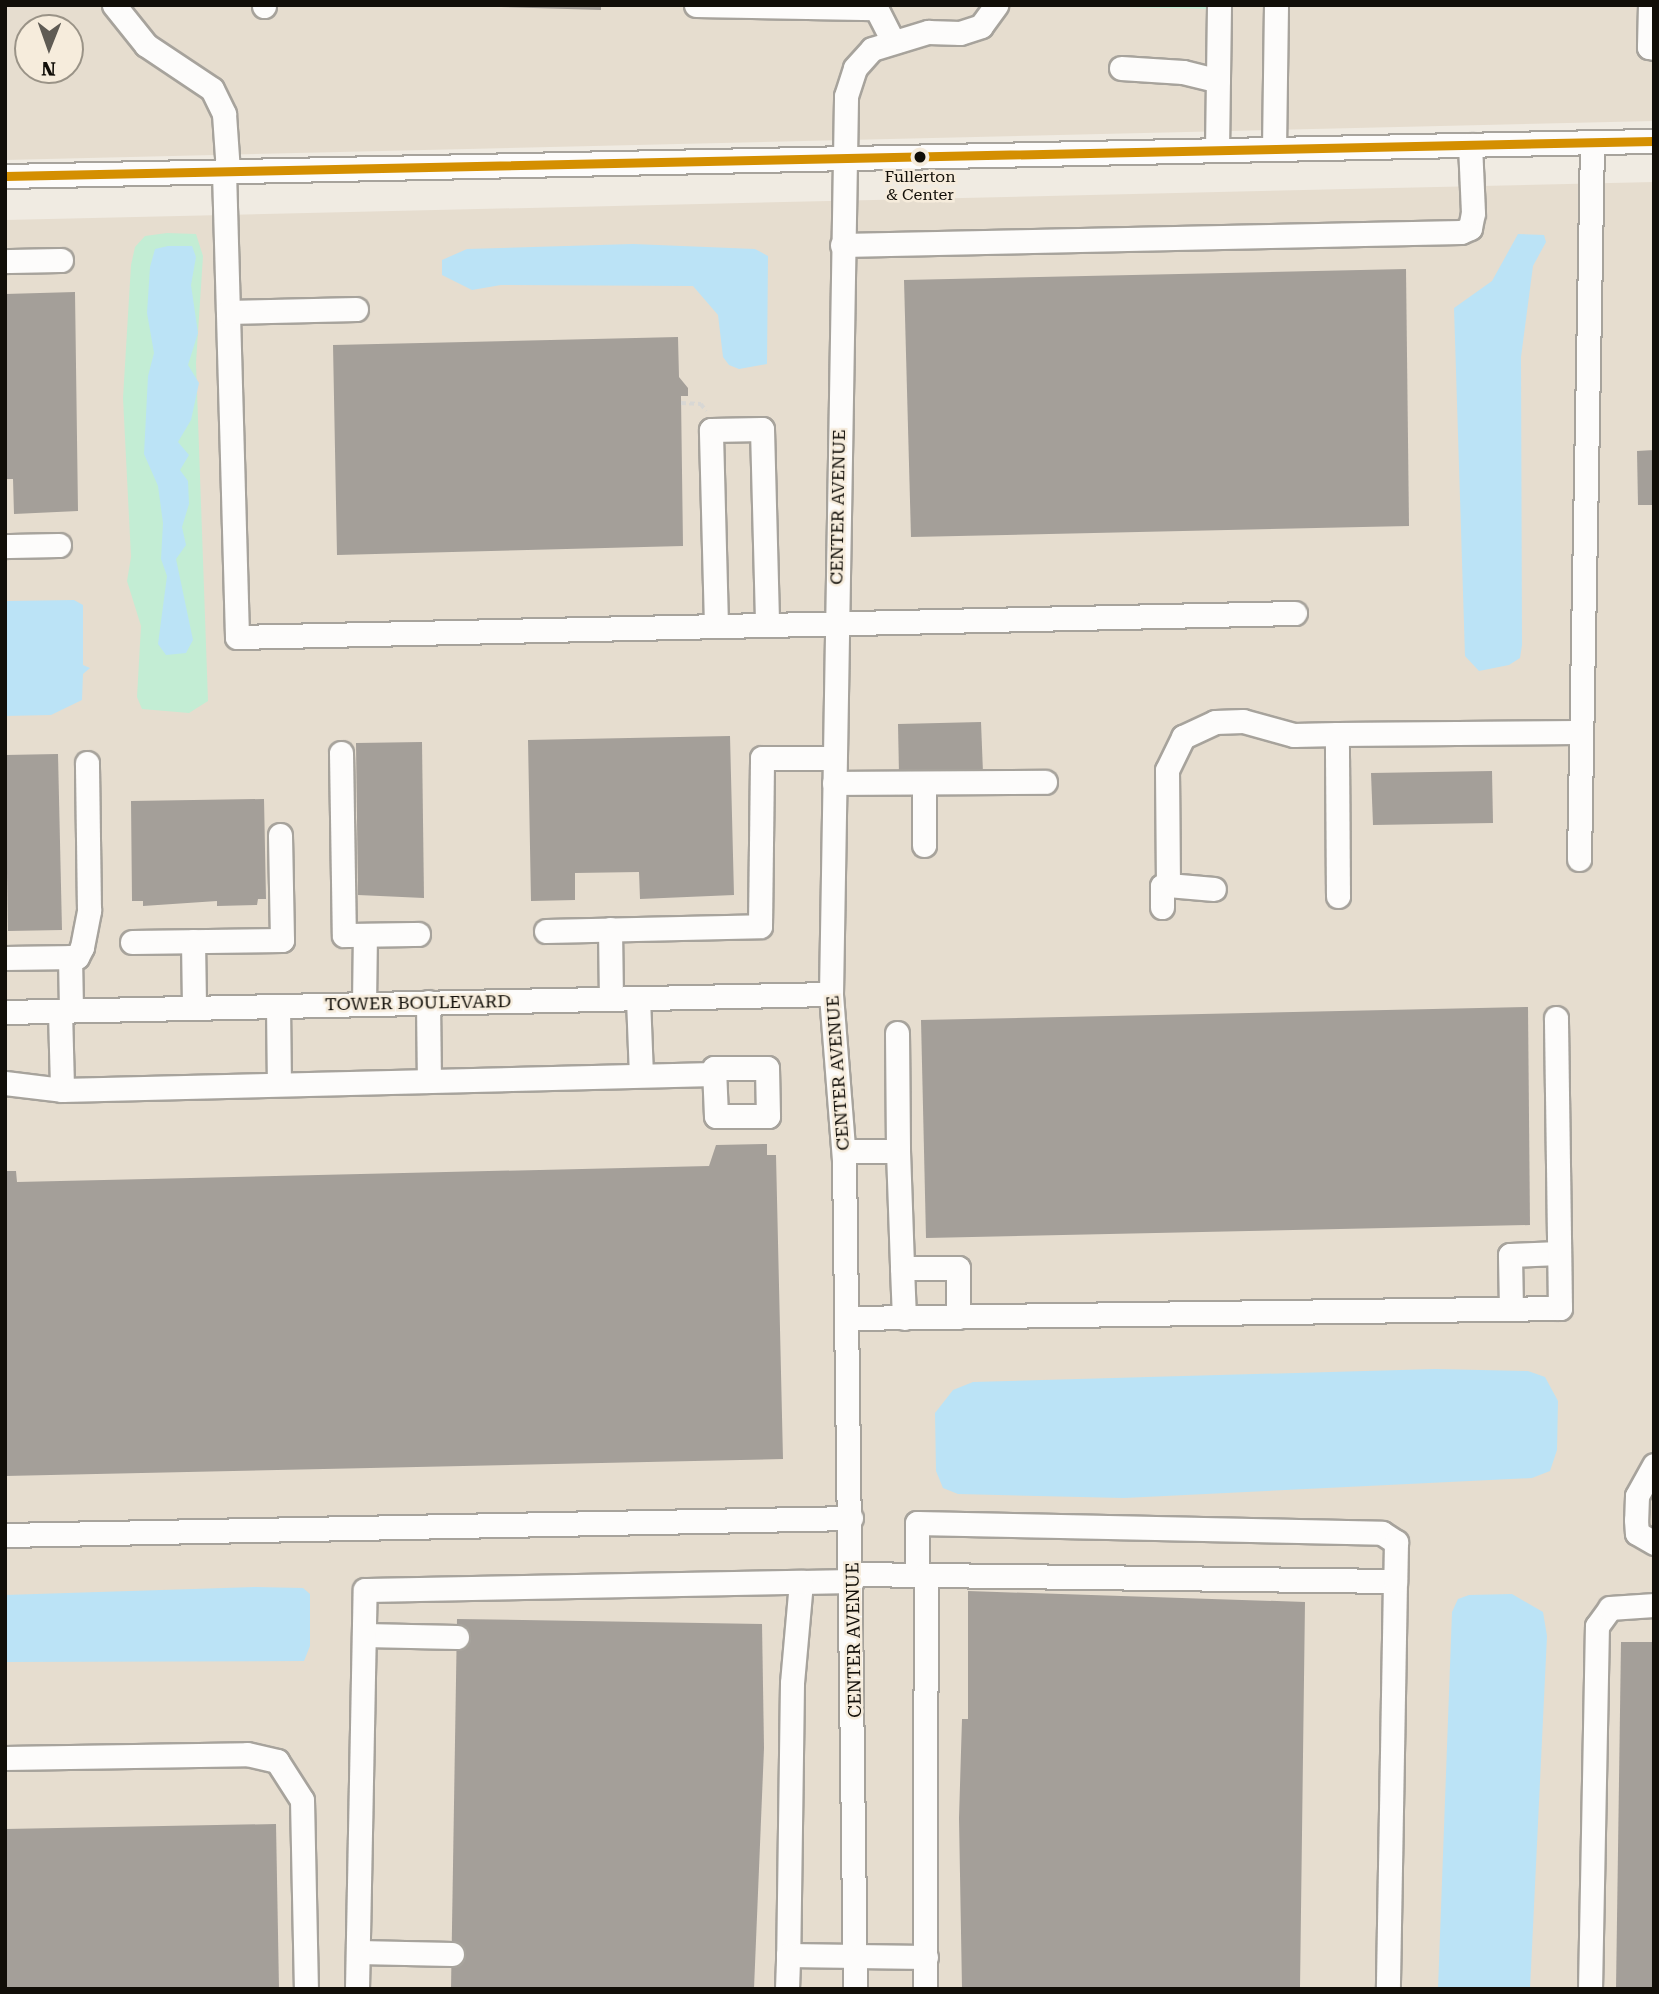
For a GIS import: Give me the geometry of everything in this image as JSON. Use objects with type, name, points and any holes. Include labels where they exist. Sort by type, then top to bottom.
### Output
[{"type":"street","points":[[114,5],[146,45],[212,89],[224,114],[237,636],[1295,613]]},
{"type":"street","points":[[699,5],[878,7],[894,42]]},
{"type":"street","name":"CENTER AVENUE","points":[[855,1989],[852,1578],[844,1151],[831,994],[846,96],[855,68],[872,49],[894,42],[981,26],[996,5]]},
{"type":"street","points":[[1217,150],[1219,5]]},
{"type":"street","points":[[1274,149],[1276,5]]},
{"type":"street","points":[[1650,5],[1649,47],[1654,47]]},
{"type":"street","points":[[1121,68],[1184,72],[1218,81]]},
{"type":"street","points":[[5,176],[1654,141]]},
{"type":"street","points":[[1579,859],[1577,732],[1592,143]]},
{"type":"street","points":[[842,245],[1461,232],[1470,228],[1473,213],[1470,145]]},
{"type":"street","points":[[5,261],[61,260]]},
{"type":"street","points":[[228,312],[356,309]]},
{"type":"street","points":[[716,625],[711,430],[762,429],[767,624]]},
{"type":"street","points":[[5,546],[59,544]]},
{"type":"street","points":[[1214,889],[1165,896],[1166,780],[1183,737],[1215,722],[1243,721],[1294,735],[1577,732]]},
{"type":"street","points":[[1337,734],[1338,896]]},
{"type":"street","points":[[341,753],[344,934],[418,934]]},
{"type":"street","points":[[546,931],[760,926],[762,758],[834,758]]},
{"type":"street","points":[[5,958],[70,957],[82,947],[89,910],[86,763]]},
{"type":"street","points":[[834,783],[1045,782]]},
{"type":"street","points":[[924,783],[924,845]]},
{"type":"street","points":[[132,942],[282,940],[280,835]]},
{"type":"street","points":[[610,929],[611,999]]},
{"type":"street","points":[[364,1004],[365,935]]},
{"type":"street","points":[[192,941],[194,1007]]},
{"type":"street","points":[[62,1090],[70,957]]},
{"type":"street","name":"TOWER BOULEVARD","points":[[5,1012],[831,994]]},
{"type":"street","points":[[638,998],[640,1076]]},
{"type":"street","points":[[428,1002],[429,1081]]},
{"type":"street","points":[[278,1006],[279,1084]]},
{"type":"street","points":[[848,1318],[1560,1308],[1556,1018]]},
{"type":"street","points":[[897,1033],[904,1318]]},
{"type":"street","points":[[5,1083],[62,1090],[714,1074]]},
{"type":"street","points":[[844,1151],[898,1151]]},
{"type":"street","points":[[1511,1309],[1510,1255],[1559,1253]]},
{"type":"street","points":[[902,1269],[958,1268],[958,1317]]},
{"type":"street","points":[[1654,1465],[1637,1496],[1636,1520],[1637,1533],[1654,1543]]},
{"type":"street","points":[[5,1535],[851,1518]]},
{"type":"street","points":[[925,1989],[921,1575],[917,1523],[1382,1534],[1396,1542],[1388,1989]]},
{"type":"street","points":[[357,1989],[365,1590],[801,1582],[921,1575],[1395,1581]]},
{"type":"street","points":[[787,1989],[792,1683],[801,1582]]},
{"type":"street","points":[[1590,1989],[1597,1626],[1610,1608],[1654,1605]]},
{"type":"street","points":[[364,1635],[457,1637]]},
{"type":"street","points":[[5,1758],[247,1754],[277,1761],[302,1800],[306,1989]]},
{"type":"street","points":[[358,1952],[452,1954]]},
{"type":"street","points":[[788,1955],[926,1957]]},
{"type":"shaded area","points":[[5,5],[1654,5],[1654,121],[5,160]]},
{"type":"shaded area","points":[[1654,182],[1654,1989],[5,1989],[5,220]]},
{"type":"green space","points":[[1036,5],[1213,5],[1212,9]]},
{"type":"green space","points":[[167,233],[196,234],[203,256],[196,363],[208,701],[189,713],[142,709],[137,697],[141,626],[127,581],[131,557],[123,398],[131,265],[135,247],[145,236]]},
{"type":"water","points":[[1518,234],[1544,235],[1546,242],[1533,266],[1521,357],[1522,645],[1520,658],[1509,665],[1479,671],[1465,656],[1454,308],[1492,281]]},
{"type":"water","points":[[633,244],[755,249],[768,256],[767,364],[739,369],[729,365],[723,357],[718,315],[693,286],[501,285],[472,290],[442,275],[442,260],[467,249]]},
{"type":"water","points":[[192,246],[196,257],[191,285],[198,333],[188,365],[199,383],[191,420],[178,442],[189,455],[180,470],[188,481],[189,504],[182,527],[186,545],[176,559],[193,640],[186,653],[166,655],[158,644],[167,576],[161,559],[163,523],[158,486],[144,454],[148,376],[154,353],[147,313],[150,267],[155,249]]},
{"type":"water","points":[[74,600],[83,605],[83,665],[90,668],[83,674],[82,700],[51,715],[5,716],[5,601]]},
{"type":"water","points":[[1435,1369],[1528,1371],[1545,1377],[1558,1401],[1557,1450],[1550,1471],[1532,1478],[1124,1498],[958,1494],[943,1488],[936,1471],[935,1413],[953,1390],[973,1382]]},
{"type":"water","points":[[255,1587],[303,1588],[310,1594],[310,1646],[304,1661],[5,1662],[5,1595]]},
{"type":"water","points":[[1512,1594],[1543,1612],[1547,1636],[1530,1989],[1438,1989],[1452,1612],[1458,1599],[1469,1595]]},
{"type":"building","points":[[428,5],[601,5],[601,10]]},
{"type":"building","points":[[1406,269],[1409,526],[911,537],[904,280]]},
{"type":"building","points":[[75,292],[78,511],[14,514],[13,479],[5,479],[5,294]]},
{"type":"building","points":[[678,337],[679,377],[688,388],[688,396],[681,396],[683,546],[337,555],[333,345]]},
{"type":"building","points":[[1654,450],[1654,505],[1638,505],[1637,451]]},
{"type":"building","points":[[981,722],[983,773],[899,774],[898,724]]},
{"type":"building","points":[[730,736],[734,895],[640,899],[639,872],[575,873],[575,900],[531,901],[528,740]]},
{"type":"building","points":[[422,742],[424,898],[358,895],[356,743]]},
{"type":"building","points":[[58,754],[62,930],[8,931],[5,755]]},
{"type":"building","points":[[1492,771],[1493,823],[1373,825],[1371,773]]},
{"type":"building","points":[[264,799],[266,899],[258,899],[257,905],[217,906],[217,901],[143,906],[143,901],[132,901],[131,801]]},
{"type":"building","points":[[1528,1007],[1530,1225],[926,1238],[921,1020]]},
{"type":"building","points":[[767,1144],[767,1155],[776,1155],[783,1459],[5,1476],[5,1171],[16,1171],[17,1182],[709,1166],[716,1145]]},
{"type":"building","points":[[968,1591],[1305,1602],[1300,1989],[962,1989],[959,1818],[962,1719],[968,1719]]},
{"type":"building","points":[[457,1619],[762,1624],[764,1748],[754,1989],[451,1989]]},
{"type":"building","points":[[1621,1642],[1654,1642],[1654,1989],[1616,1989]]},
{"type":"building","points":[[276,1824],[279,1989],[5,1989],[5,1829]]},
{"type":"transit line","points":[[5,176],[1654,141]]},
{"type":"place","name":"Fullerton & Center","points":[[920,157]]}]
